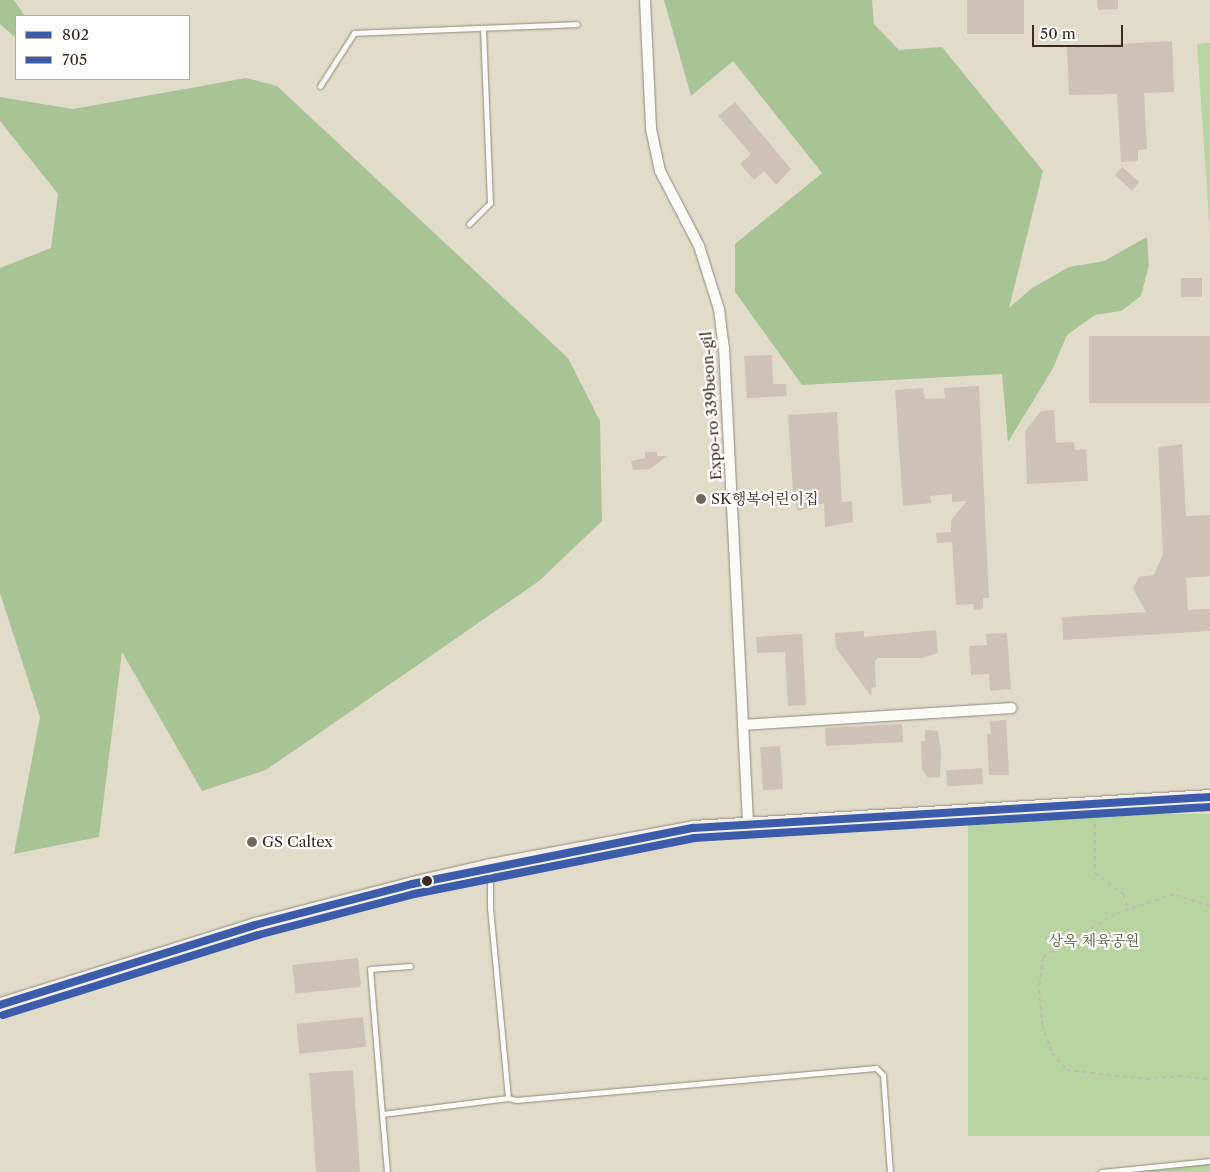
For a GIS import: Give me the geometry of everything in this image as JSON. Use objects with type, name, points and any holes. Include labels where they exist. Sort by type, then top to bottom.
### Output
[{"type":"main road","points":[[0,1006],[255,925],[490,866],[693,828],[1210,797]]},
{"type":"street","name":"Expo-ro 339beon-gil","points":[[645,0],[651,130],[660,171],[699,246],[717,295],[724,348],[748,824]]},
{"type":"street","points":[[743,725],[1011,708]]},
{"type":"lane","points":[[320,86],[354,33],[577,24]]},
{"type":"lane","points":[[469,224],[490,203],[483,28]]},
{"type":"lane","points":[[490,866],[490,908],[508,1098]]},
{"type":"lane","points":[[387,1172],[370,969],[410,966]]},
{"type":"lane","points":[[382,1114],[508,1098],[516,1100],[876,1068],[883,1075],[890,1172]]},
{"type":"lane","points":[[1101,1172],[1210,1161]]},
{"type":"path","points":[[1095,824],[1095,873],[1123,894],[1129,909]]},
{"type":"path","points":[[1210,906],[1174,894],[1115,914],[1043,957],[1039,989],[1042,1025],[1052,1053],[1067,1070],[1090,1075],[1210,1079]]},
{"type":"green space","points":[[0,0],[14,0],[24,15],[15,15],[15,37],[0,24]]},
{"type":"green space","points":[[664,0],[872,0],[874,24],[899,50],[942,47],[1043,171],[1009,308],[1032,288],[1069,267],[1104,261],[1147,237],[1149,265],[1141,296],[1121,311],[1095,315],[1067,335],[1052,370],[1008,442],[1002,374],[802,385],[735,292],[735,244],[822,173],[733,61],[691,96]]},
{"type":"green space","points":[[1210,43],[1210,232],[1197,44]]},
{"type":"green space","points":[[246,78],[277,86],[568,358],[600,421],[602,521],[539,581],[266,770],[202,791],[122,652],[99,837],[14,854],[40,717],[0,593],[0,268],[51,248],[58,194],[0,121],[0,97],[73,109]]},
{"type":"green space","name":"상옥 체육공원","points":[[968,814],[1210,814],[1210,1136],[968,1136]]},
{"type":"green space","points":[[1210,1160],[1210,1172],[1092,1172]]},
{"type":"building","points":[[967,0],[1024,0],[1024,34],[967,34]]},
{"type":"building","points":[[1097,0],[1118,0],[1118,9],[1098,10]]},
{"type":"building","points":[[1172,41],[1174,92],[1144,93],[1147,149],[1138,150],[1138,161],[1121,162],[1117,94],[1069,95],[1067,47]]},
{"type":"building","points":[[735,102],[791,169],[776,185],[764,171],[754,180],[740,164],[751,154],[718,116]]},
{"type":"building","points":[[1122,167],[1139,182],[1132,190],[1115,175]]},
{"type":"building","points":[[1181,278],[1202,278],[1202,297],[1181,297]]},
{"type":"building","points":[[1089,336],[1210,336],[1210,403],[1089,403]]},
{"type":"building","points":[[772,355],[773,384],[786,384],[787,396],[747,398],[744,356]]},
{"type":"building","points":[[979,386],[989,598],[983,598],[983,609],[974,610],[973,604],[956,605],[952,542],[937,543],[936,533],[951,532],[951,520],[967,501],[952,502],[952,494],[930,496],[931,503],[903,506],[895,390],[923,388],[925,399],[945,398],[944,388]]},
{"type":"building","points":[[1054,410],[1056,443],[1074,442],[1075,450],[1086,449],[1088,481],[1027,484],[1025,431],[1041,411]]},
{"type":"building","points":[[837,412],[842,502],[852,501],[853,522],[825,527],[824,503],[798,511],[793,493],[788,415]]},
{"type":"building","points":[[1182,444],[1186,516],[1210,515],[1210,576],[1186,578],[1188,610],[1210,609],[1210,631],[1063,640],[1062,617],[1146,612],[1133,589],[1139,577],[1154,575],[1163,554],[1158,447]]},
{"type":"building","points":[[645,452],[657,452],[657,456],[667,456],[650,469],[633,470],[631,461],[645,458]]},
{"type":"building","points":[[936,630],[938,653],[922,658],[878,658],[875,661],[876,687],[872,688],[871,696],[836,648],[835,633],[864,631],[864,637]]},
{"type":"building","points":[[1007,633],[1011,689],[990,691],[989,674],[971,675],[969,646],[987,645],[986,634]]},
{"type":"building","points":[[802,634],[806,705],[788,706],[785,652],[757,653],[756,637]]},
{"type":"building","points":[[1006,720],[1009,775],[989,775],[987,734],[991,734],[990,721]]},
{"type":"building","points":[[902,724],[903,742],[826,746],[825,728]]},
{"type":"building","points":[[925,730],[938,731],[941,751],[940,777],[928,778],[922,769],[921,741],[925,741]]},
{"type":"building","points":[[780,746],[783,789],[763,790],[760,747]]},
{"type":"building","points":[[982,768],[983,784],[947,786],[946,771]]},
{"type":"building","points":[[358,958],[361,987],[295,994],[292,965]]},
{"type":"building","points":[[363,1017],[366,1047],[300,1054],[296,1024]]},
{"type":"building","points":[[353,1070],[360,1172],[316,1172],[309,1073]]},
{"type":"transit line","name":"802","points":[[0,1005],[255,925],[412,884],[693,828],[1210,797]]},
{"type":"transit line","name":"705","points":[[3,1015],[258,935],[414,894],[694,838],[1210,807]]},
{"type":"place","name":"SK행복어린이집","points":[[701,499]]},
{"type":"place","name":"GS Caltex","points":[[252,842]]}]
